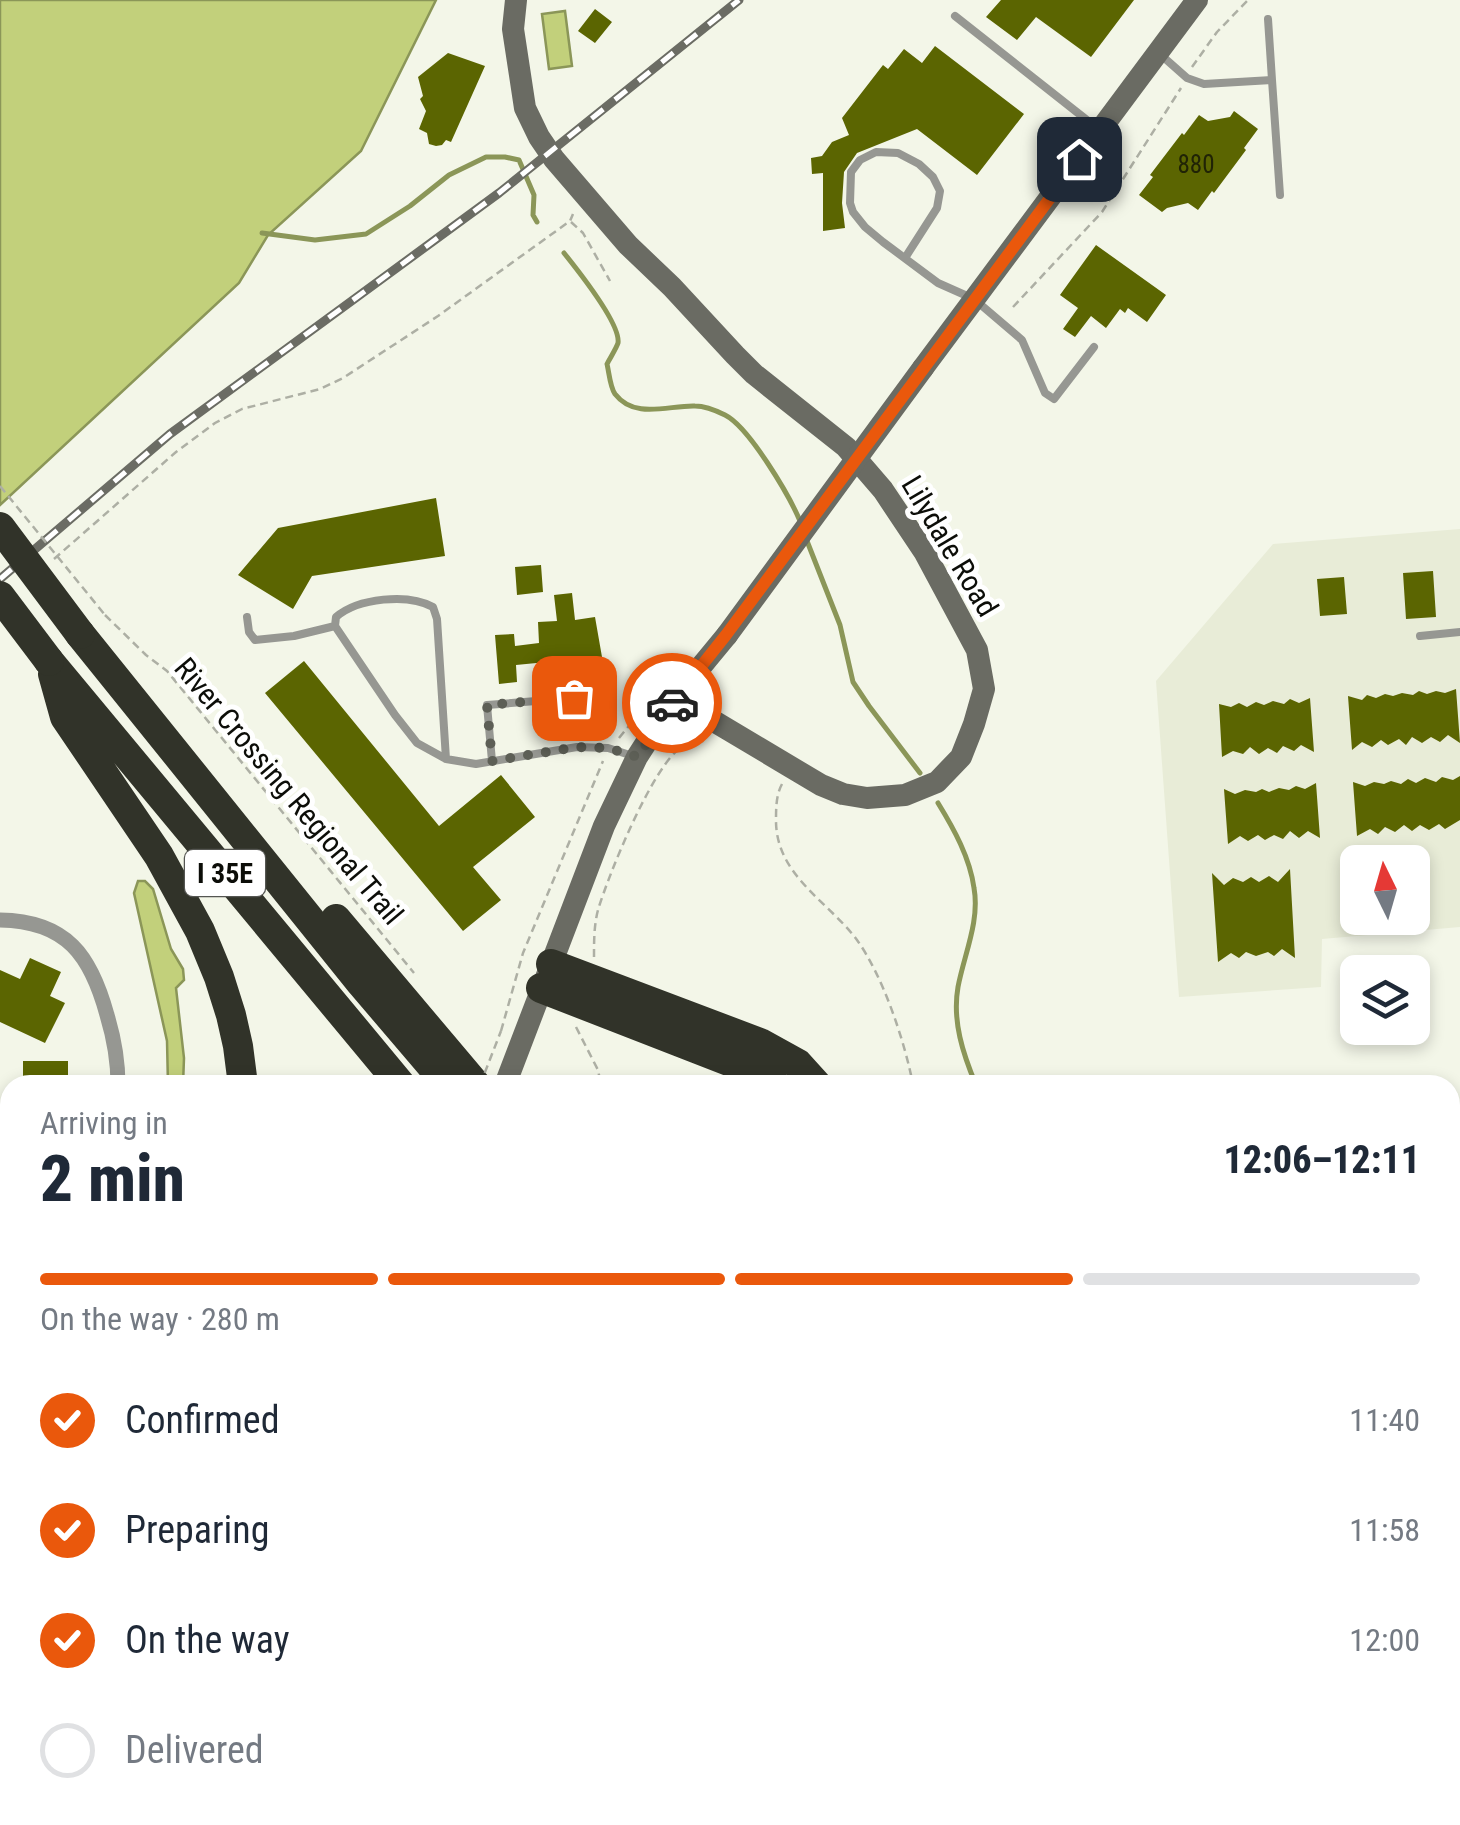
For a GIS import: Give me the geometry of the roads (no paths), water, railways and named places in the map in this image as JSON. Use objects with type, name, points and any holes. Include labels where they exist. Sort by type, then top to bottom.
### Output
[{"type":"highway","name":"I 35E","points":[[0,527],[80,634],[440,1075]]},
{"type":"highway","name":"I 35E","points":[[0,596],[49,661],[393,1075]]},
{"type":"highway","points":[[100,658],[166,713],[484,1075]]},
{"type":"highway","points":[[49,661],[65,717],[159,856],[200,932],[231,1015],[241,1075]]},
{"type":"highway","points":[[535,982],[585,991],[760,1043],[798,1064],[808,1075]]},
{"type":"highway","points":[[585,991],[761,1075]]},
{"type":"street","name":"Lilydale Road","points":[[516,0],[512,29],[516,63],[525,108],[539,138],[628,245],[672,286],[734,355],[846,446],[883,490],[925,553],[977,650],[984,689],[961,757],[937,782],[905,794],[867,798],[820,785],[675,698]]},
{"type":"street","points":[[487,1075],[514,1061],[535,982],[604,826],[638,757],[675,698],[726,635],[1197,0]]},
{"type":"street","points":[[0,920],[48,928],[88,964],[111,1030],[118,1075]]},
{"type":"lane","points":[[955,16],[1100,131]]},
{"type":"lane","points":[[1268,19],[1280,195]]},
{"type":"lane","points":[[1158,52],[1188,78],[1204,84],[1272,80]]},
{"type":"lane","points":[[905,258],[937,208],[940,191],[934,177],[908,157],[876,152],[860,160],[851,172],[850,203],[864,227],[938,283],[974,299],[1022,340],[1045,393],[1054,399],[1094,347]]},
{"type":"lane","points":[[446,759],[433,607],[410,598],[346,609],[336,617],[335,626],[417,743],[446,759],[476,764],[577,747],[608,748],[638,757]]},
{"type":"lane","points":[[247,617],[248,632],[255,640],[335,626]]},
{"type":"lane","points":[[1420,636],[1460,632]]},
{"type":"lane","points":[[492,761],[487,705],[574,698]]},
{"type":"waterway","points":[[262,233],[315,240],[366,234],[449,175],[486,157],[519,160],[534,195],[533,215],[537,222]]},
{"type":"waterway","points":[[564,253],[597,296],[617,334],[618,343],[607,364],[615,394],[623,402],[642,409],[699,406],[725,415],[756,447],[800,521]]},
{"type":"waterway","points":[[807,541],[840,625],[853,682],[920,773]]},
{"type":"waterway","points":[[938,803],[965,855],[974,888],[973,925],[956,1012],[972,1075]]},
{"type":"railway","points":[[0,579],[170,434],[499,193],[739,0]]}]
